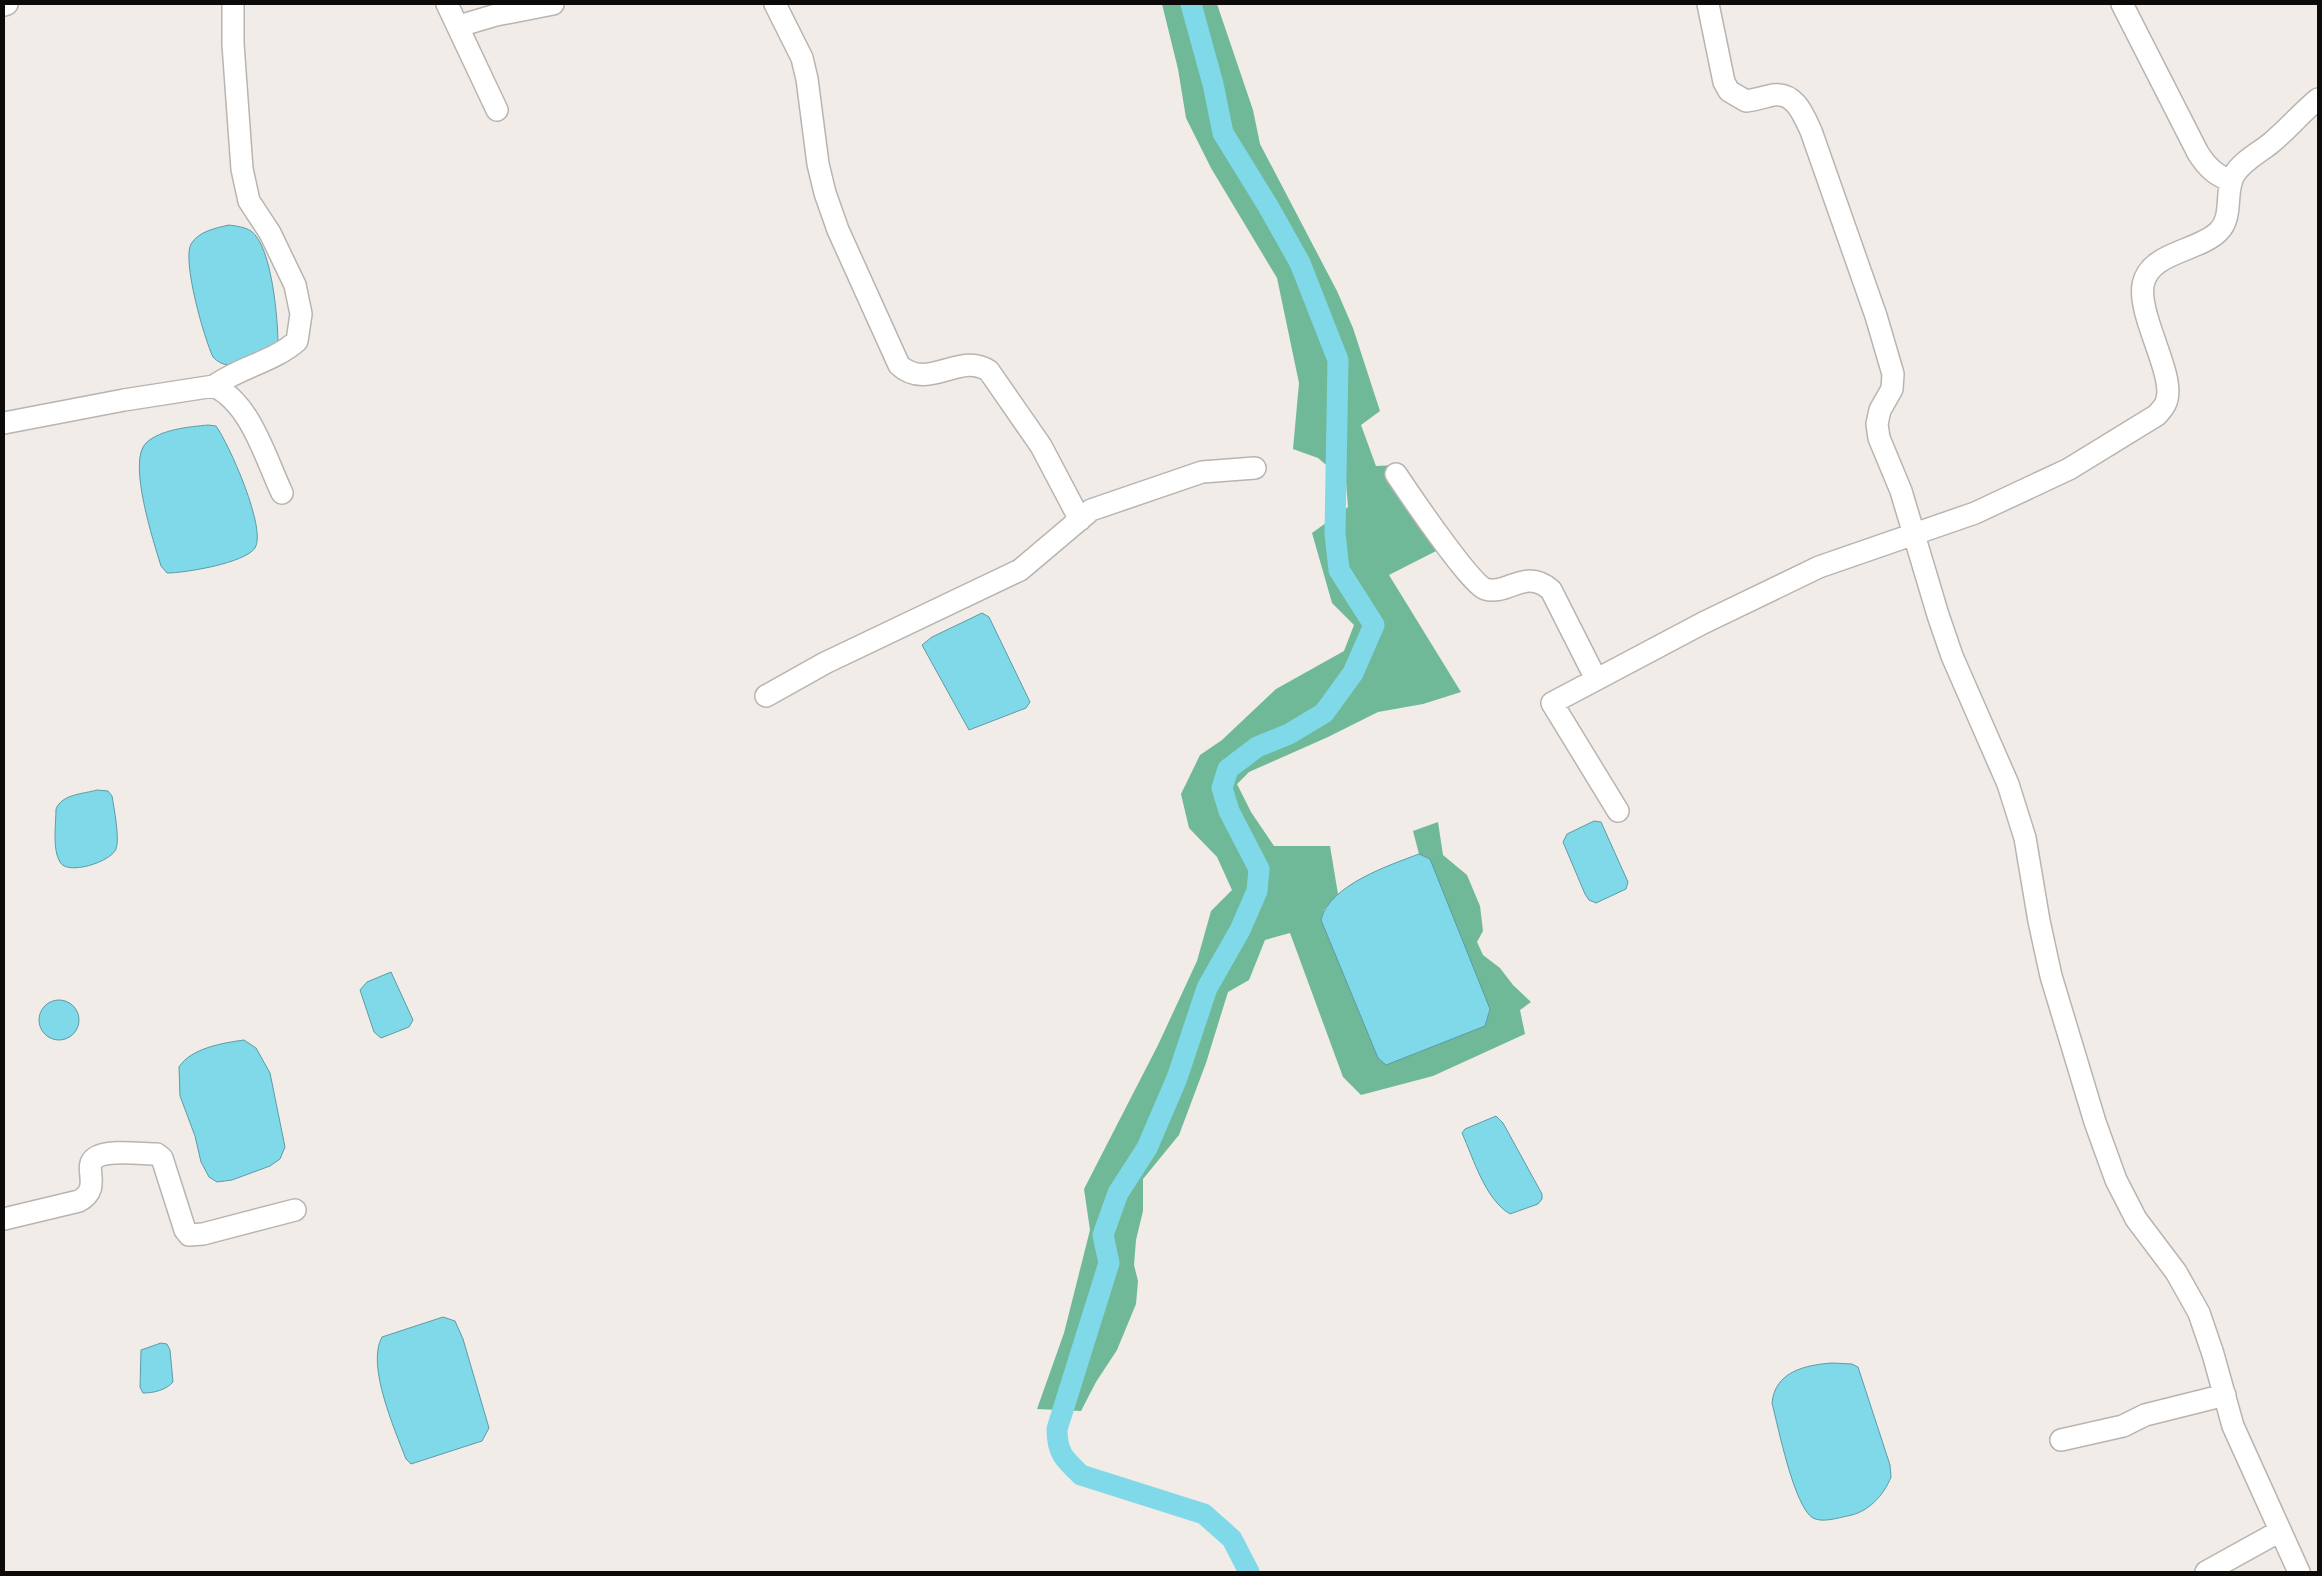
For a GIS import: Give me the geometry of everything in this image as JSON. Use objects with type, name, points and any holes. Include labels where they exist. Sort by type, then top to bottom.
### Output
[{"type":"street","points":[[4,423],[124,400],[214,386],[243,369],[284,353],[297,341],[301,314],[295,285],[270,233],[249,200],[242,169],[233,44],[233,4]]},
{"type":"street","points":[[447,4],[497,110]]},
{"type":"street","points":[[459,26],[496,15],[553,4]]},
{"type":"street","points":[[775,4],[802,58],[807,79],[818,164],[825,193],[888,345],[899,365],[908,373],[917,376],[968,364],[981,365],[989,371],[1041,446],[1080,520]]},
{"type":"street","points":[[1708,4],[1724,82],[1729,91],[1746,101],[1776,95],[1786,97],[1796,103],[1811,130],[1876,316],[1893,374],[1892,389],[1880,410],[1877,424],[1879,438],[1901,491],[1950,648],[2008,784],[2025,838],[2039,921],[2051,976],[2095,1122],[2116,1180],[2136,1219],[2176,1272],[2198,1313],[2225,1395],[2233,1426],[2299,1572]]},
{"type":"street","points":[[2122,4],[2206,166],[2217,176],[2231,181]]},
{"type":"street","points":[[1618,811],[1552,703],[1703,623],[1803,574],[1914,533],[1975,513],[2070,469],[2157,415],[2164,407],[2168,392],[2146,313],[2143,286],[2146,276],[2158,263],[2209,240],[2220,231],[2225,222],[2231,181],[2241,166],[2271,144],[2318,100]]},
{"type":"street","points":[[214,386],[227,393],[245,414],[282,493]]},
{"type":"street","points":[[766,696],[824,663],[1020,570],[1091,510],[1202,472],[1255,468]]},
{"type":"street","points":[[1396,474],[1428,521],[1478,585],[1492,590],[1532,581],[1542,583],[1550,590],[1596,679]]},
{"type":"street","points":[[4,1219],[80,1202],[92,1190],[91,1163],[95,1158],[113,1153],[157,1154],[162,1158],[185,1230],[189,1235],[203,1234],[295,1210]]},
{"type":"street","points":[[2061,1440],[2123,1426],[2145,1415],[2225,1395]]},
{"type":"street","points":[[2206,1572],[2280,1531]]},
{"type":"green space","points":[[1162,4],[1217,4],[1253,110],[1260,144],[1337,291],[1353,328],[1380,411],[1361,425],[1376,466],[1398,465],[1444,547],[1389,575],[1461,692],[1423,704],[1378,712],[1328,737],[1249,772],[1237,784],[1251,812],[1274,846],[1330,846],[1338,894],[1323,911],[1430,859],[1419,854],[1413,831],[1438,822],[1443,855],[1467,875],[1480,906],[1483,931],[1477,942],[1483,955],[1500,968],[1513,985],[1531,1002],[1520,1010],[1525,1034],[1433,1076],[1361,1095],[1343,1077],[1290,933],[1265,940],[1249,980],[1228,992],[1206,1063],[1179,1135],[1143,1179],[1143,1211],[1136,1240],[1134,1265],[1138,1281],[1136,1304],[1117,1350],[1096,1382],[1081,1411],[1037,1409],[1064,1333],[1090,1230],[1084,1189],[1158,1045],[1197,961],[1211,911],[1232,890],[1217,857],[1189,828],[1181,794],[1200,755],[1222,740],[1276,689],[1344,651],[1354,625],[1332,603],[1312,533],[1348,507],[1346,482],[1318,458],[1293,449],[1299,383],[1277,278],[1211,168],[1186,118],[1178,69]]},
{"type":"water","points":[[229,225],[251,231],[258,239],[264,252],[269,267],[275,302],[278,344],[245,362],[228,365],[220,363],[213,357],[209,347],[195,300],[189,266],[189,253],[191,244],[198,236]]},
{"type":"water","points":[[208,425],[216,426],[222,436],[245,487],[256,523],[257,538],[255,548],[228,563],[167,573],[161,566],[144,503],[139,467],[141,453],[146,443],[159,435]]},
{"type":"water","points":[[982,613],[989,617],[1030,702],[1026,708],[969,730],[922,645],[932,637]]},
{"type":"water","points":[[97,790],[108,791],[112,796],[117,831],[116,849],[106,858],[89,866],[71,868],[64,866],[60,862],[56,850],[56,809],[68,797]]},
{"type":"water","points":[[1594,821],[1601,822],[1628,882],[1626,889],[1596,903],[1589,900],[1585,894],[1563,842],[1567,834]]},
{"type":"water","points":[[1419,854],[1430,859],[1490,1009],[1485,1026],[1386,1065],[1378,1058],[1321,920],[1326,908],[1336,896],[1348,887],[1377,870]]},
{"type":"water","points":[[391,972],[413,1020],[409,1027],[381,1038],[374,1032],[360,990],[367,982]]},
{"type":"water","points":[[59,1000],[73,1006],[79,1020],[73,1034],[59,1040],[45,1034],[39,1020],[45,1006]]},
{"type":"water","points":[[244,1040],[256,1048],[270,1073],[285,1147],[280,1159],[270,1166],[232,1180],[217,1182],[209,1177],[201,1162],[195,1136],[180,1096],[179,1067],[191,1055],[199,1051],[217,1045]]},
{"type":"water","points":[[1496,1116],[1503,1123],[1542,1194],[1542,1199],[1538,1204],[1510,1214],[1501,1207],[1487,1189],[1462,1133],[1465,1129]]},
{"type":"water","points":[[443,1317],[455,1321],[463,1339],[489,1428],[482,1441],[411,1464],[406,1459],[384,1398],[377,1364],[378,1349],[382,1337]]},
{"type":"water","points":[[161,1343],[167,1344],[170,1350],[173,1382],[160,1390],[143,1393],[140,1387],[141,1350]]},
{"type":"water","points":[[1832,1363],[1852,1364],[1858,1367],[1890,1465],[1891,1477],[1880,1496],[1862,1511],[1830,1520],[1821,1520],[1813,1518],[1799,1499],[1772,1403],[1774,1392],[1785,1377],[1802,1368]]},
{"type":"waterway","points":[[1191,4],[1213,84],[1223,133],[1268,206],[1300,263],[1338,360],[1335,533],[1339,570],[1374,625],[1353,673],[1324,713],[1289,734],[1257,747],[1228,769],[1222,788],[1229,811],[1259,869],[1257,891],[1240,930],[1207,988],[1177,1078],[1147,1148],[1118,1193],[1103,1235],[1109,1263],[1057,1429],[1057,1437],[1063,1455],[1081,1475],[1204,1514],[1232,1539],[1249,1572]]}]
